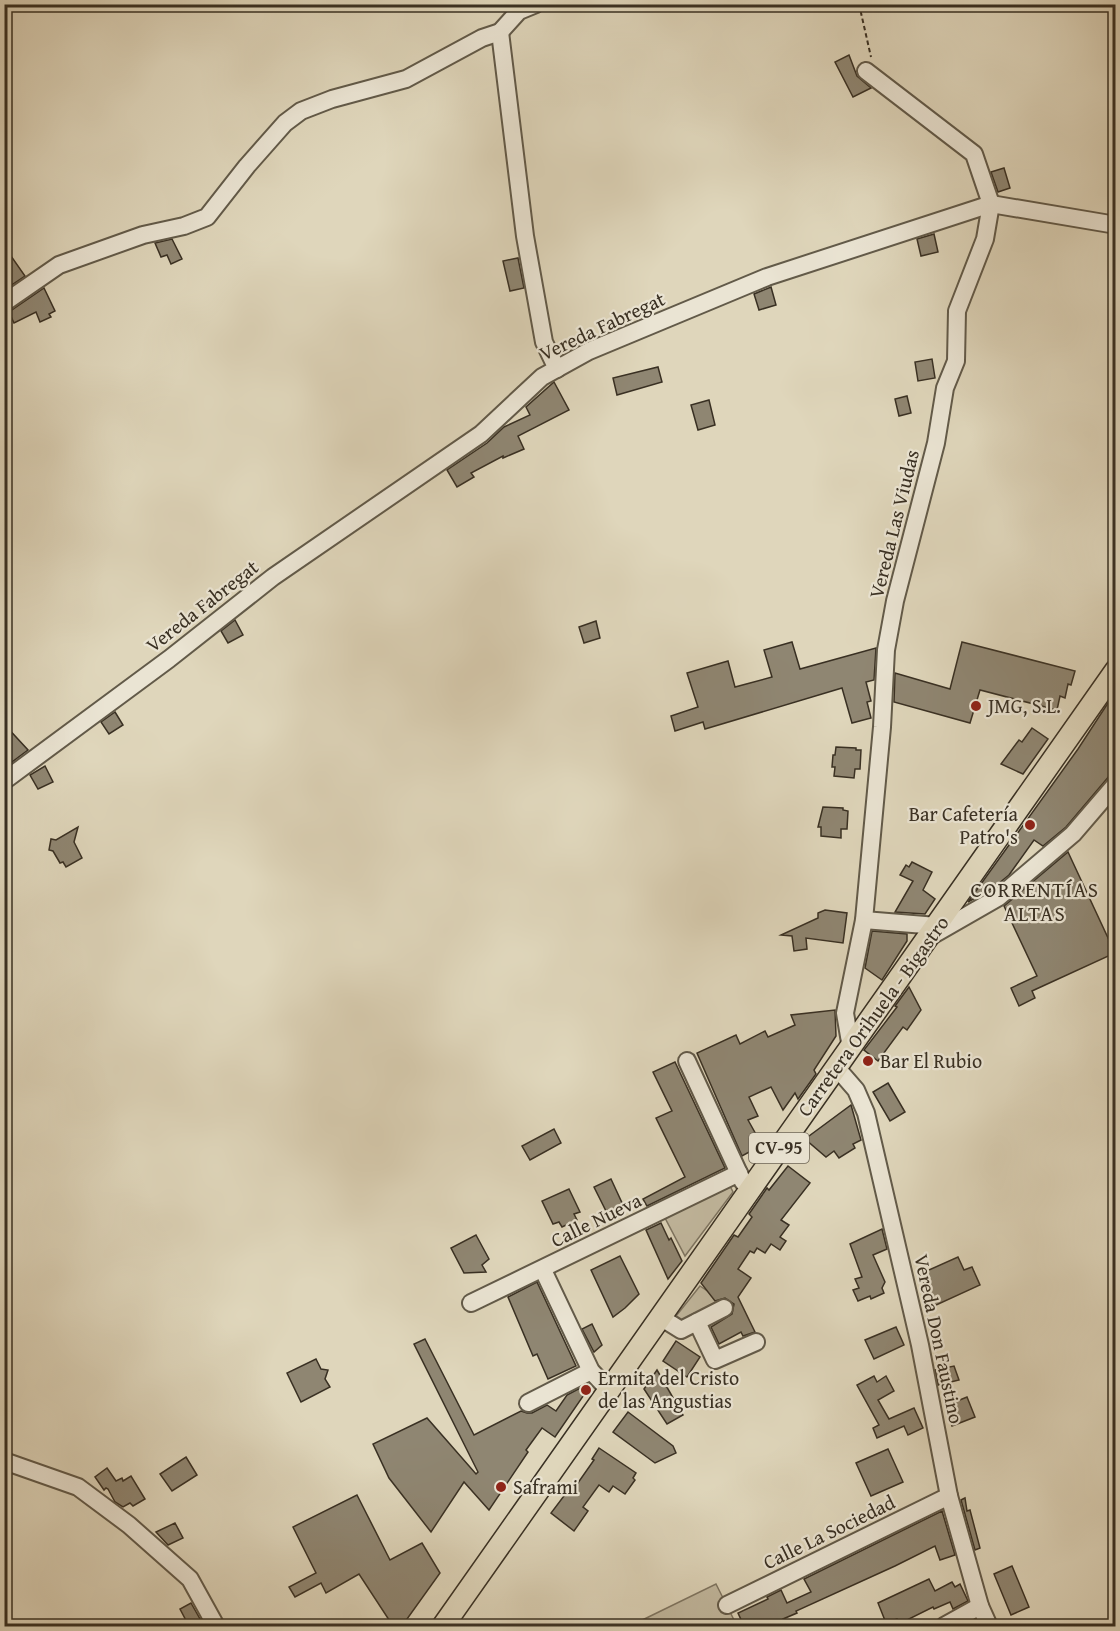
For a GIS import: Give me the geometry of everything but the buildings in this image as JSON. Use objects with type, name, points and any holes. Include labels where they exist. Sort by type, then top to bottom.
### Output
[{"type":"main road","name":"Carretera Orihuela - Bigastro","points":[[443,1626],[1116,670]]},
{"type":"street","points":[[4,303],[59,265],[207,217],[285,123],[301,111],[341,96],[406,79],[482,38],[500,32],[519,11],[537,4]]},
{"type":"street","points":[[500,32],[525,236],[544,342],[557,369]]},
{"type":"street","name":"Vereda Las Viudas","points":[[851,1048],[845,1013],[864,920],[888,640],[895,601],[936,444],[945,388],[956,361],[957,311],[985,239],[991,204],[974,154],[870,75]]},
{"type":"street","name":"Vereda Fabregat","points":[[4,781],[169,659],[273,577],[481,434],[542,377],[589,351],[767,277],[991,204],[1116,225]]},
{"type":"street","points":[[864,920],[933,931],[999,897],[1073,834],[1116,784]]},
{"type":"street","points":[[687,1061],[748,1192]]},
{"type":"street","name":"Vereda Don Faustino","points":[[836,1067],[856,1090],[866,1113],[918,1334],[949,1496],[980,1605],[989,1626]]},
{"type":"street","name":"Calle Nueva","points":[[471,1303],[738,1173]]},
{"type":"street","points":[[543,1269],[591,1371],[609,1390]]},
{"type":"street","points":[[660,1317],[681,1330],[724,1308]]},
{"type":"street","points":[[697,1322],[714,1360],[756,1342]]},
{"type":"street","points":[[528,1403],[591,1371]]},
{"type":"street","points":[[4,1461],[78,1487],[129,1526],[190,1579],[216,1626]]},
{"type":"street","name":"Calle La Sociedad","points":[[727,1605],[949,1496]]},
{"type":"street","points":[[944,1626],[980,1605]]},
{"type":"path","points":[[859,4],[870,75]]},
{"type":"shaded area","points":[[728,1182],[733,1192],[685,1256],[664,1216]]},
{"type":"shaded area","points":[[700,1286],[725,1303],[687,1323],[676,1316]]},
{"type":"shaded area","points":[[716,1584],[737,1626],[630,1626]]},
{"type":"place","name":"JMG, S.L.","points":[[976,706]]},
{"type":"place","name":"Bar Cafetería Patro's","points":[[1030,825]]},
{"type":"place","name":"Bar El Rubio","points":[[868,1061]]},
{"type":"place","name":"Ermita del Cristo de las Angustias","points":[[586,1390]]},
{"type":"place","name":"Saframi","points":[[501,1487]]},
{"type":"district","name":"CORRENTÍAS ALTAS","points":[[1035,902]]}]
